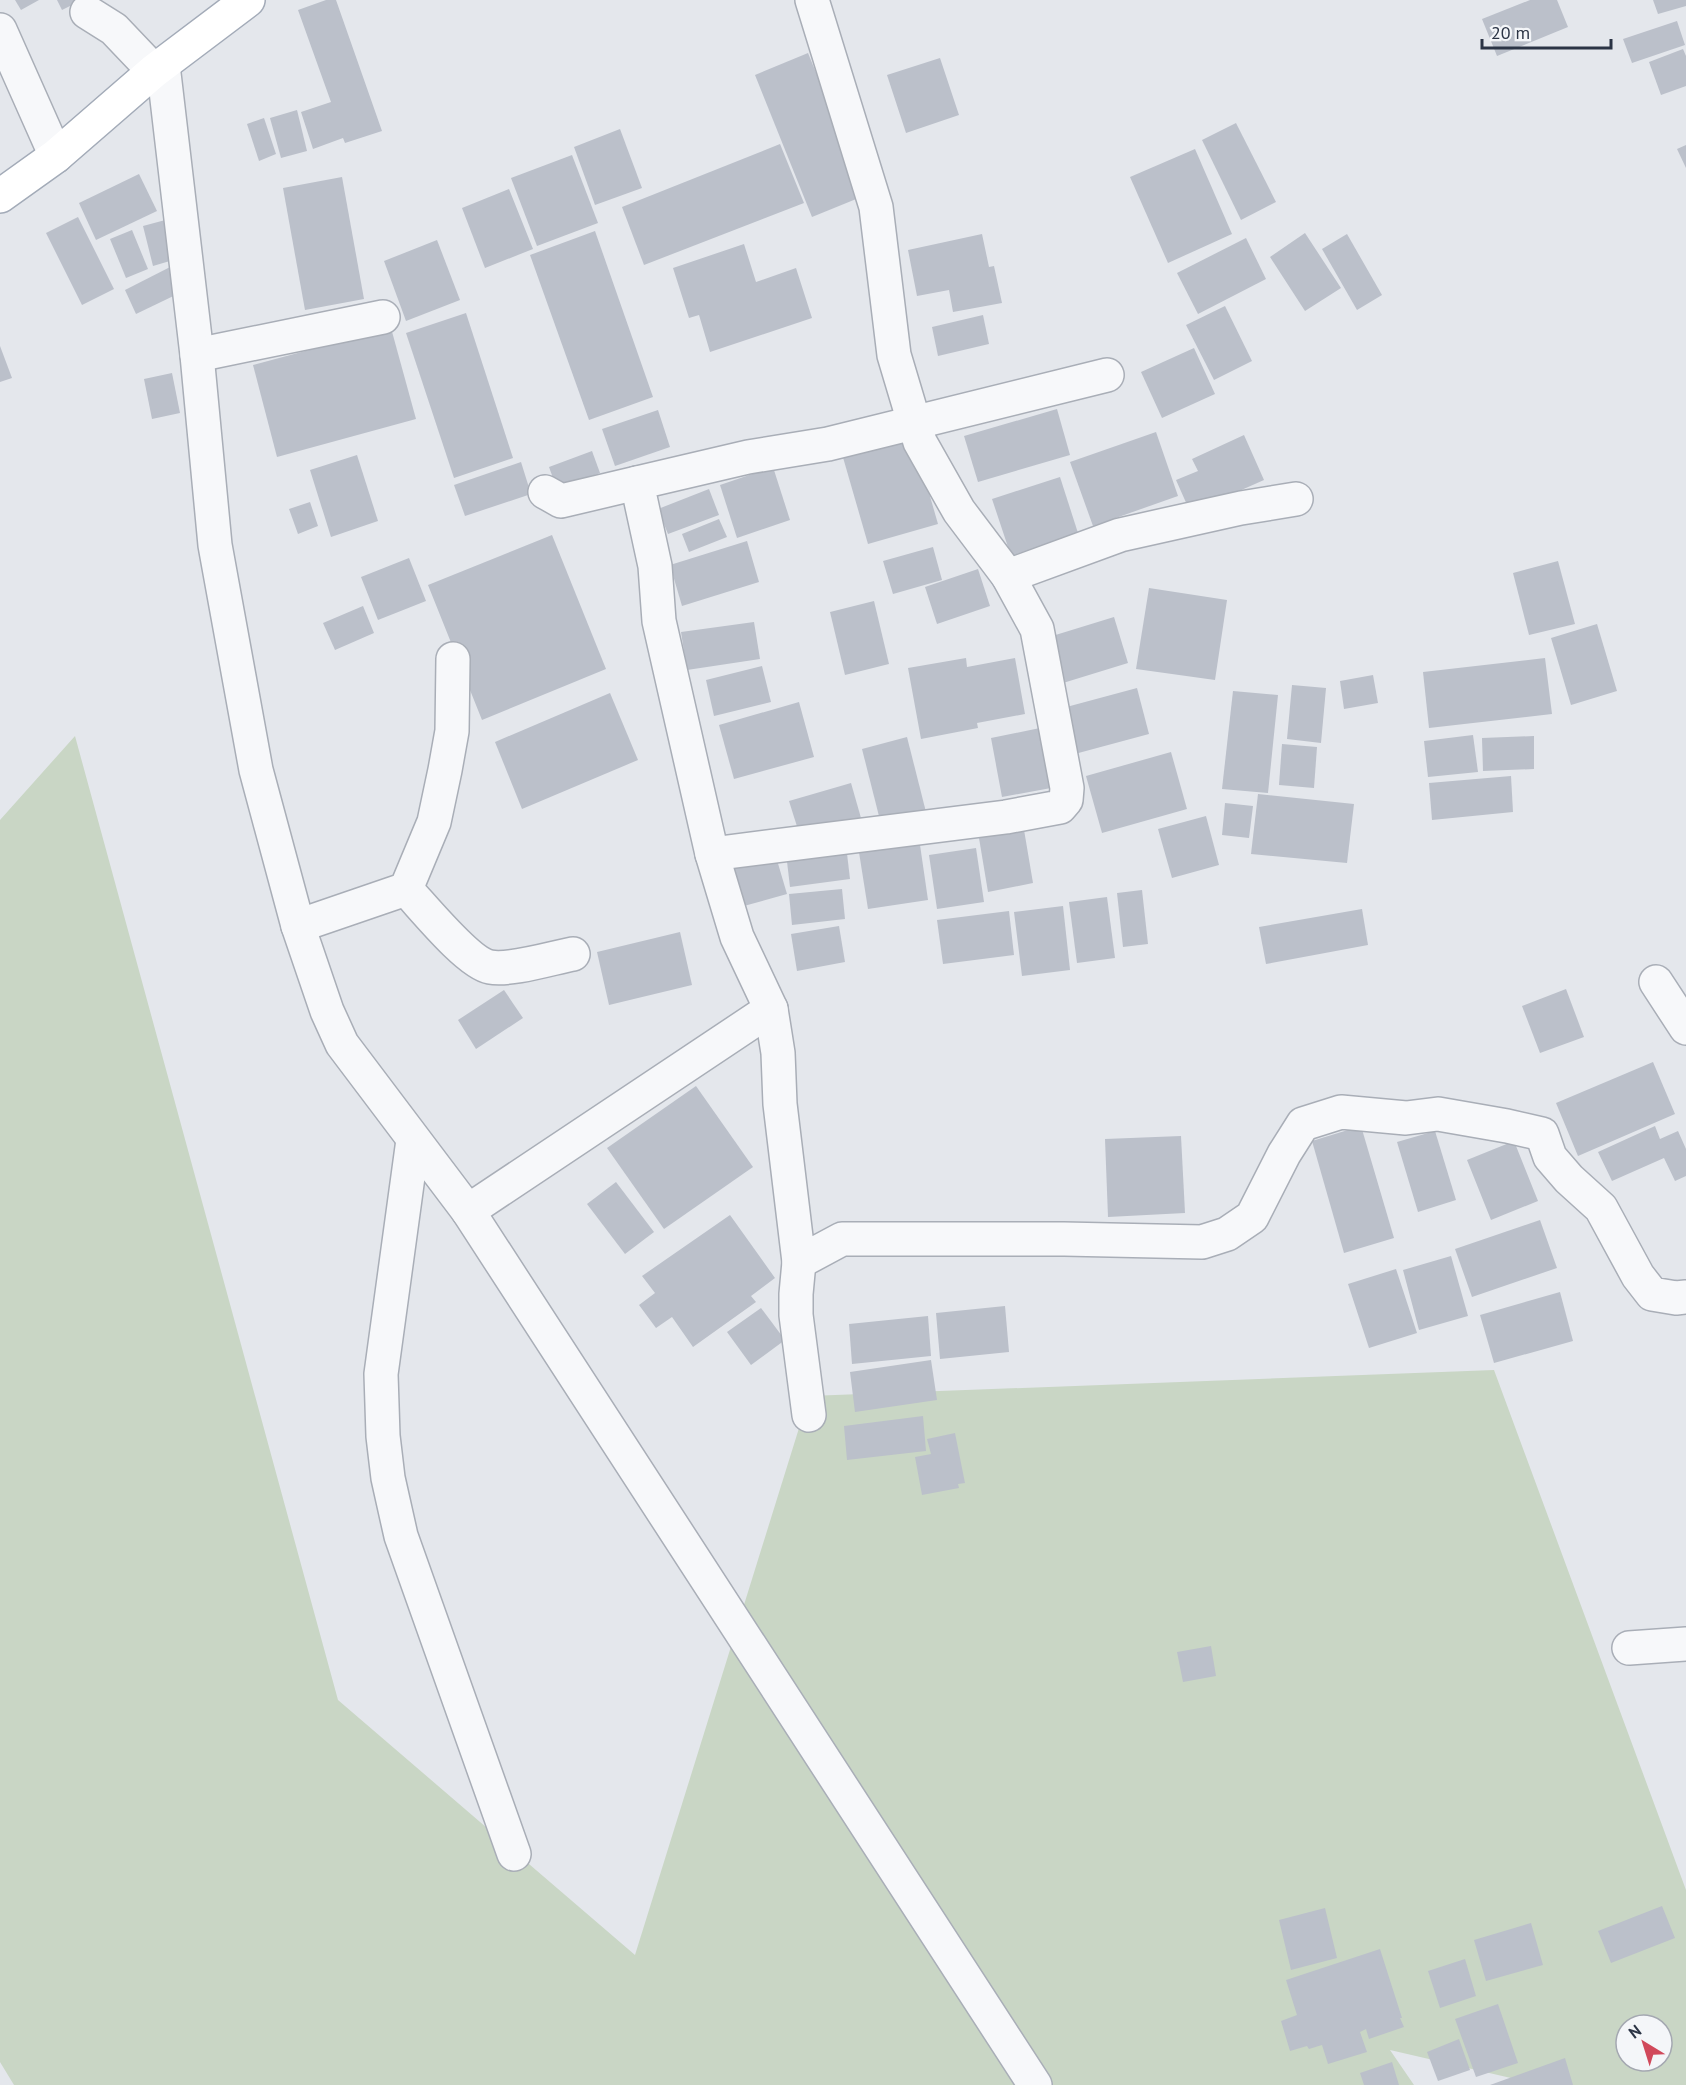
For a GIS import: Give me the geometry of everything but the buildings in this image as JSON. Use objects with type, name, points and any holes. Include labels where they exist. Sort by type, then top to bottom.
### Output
[{"type":"main road","points":[[0,196],[56,156],[159,68],[248,0]]},
{"type":"street","points":[[712,854],[1006,817],[1060,807],[1066,800],[1067,788],[1037,629],[1008,576],[959,511],[920,442],[894,355],[876,207],[812,0]]},
{"type":"street","points":[[87,12],[114,29],[159,68],[197,355],[215,545],[256,770],[298,926],[327,1011],[342,1044],[468,1211],[1035,2085]]},
{"type":"street","points":[[0,30],[56,156]]},
{"type":"street","points":[[197,355],[382,317]]},
{"type":"street","points":[[545,492],[561,501],[748,457],[828,444],[1107,375]]},
{"type":"street","points":[[637,483],[655,566],[659,621],[712,854],[737,938],[771,1009],[778,1053],[780,1104],[799,1262],[795,1294],[796,1315],[809,1415]]},
{"type":"street","points":[[1008,576],[1120,535],[1241,508],[1296,499]]},
{"type":"street","points":[[298,926],[406,889],[434,822],[445,770],[452,731],[453,659]]},
{"type":"street","points":[[406,889],[470,956],[489,967],[504,968],[573,954]]},
{"type":"street","points":[[1656,982],[1686,1028]]},
{"type":"street","points":[[468,1211],[771,1009]]},
{"type":"street","points":[[799,1262],[842,1239],[1064,1239],[1202,1242],[1227,1234],[1252,1217],[1284,1154],[1303,1124],[1341,1112],[1406,1118],[1438,1114],[1542,1134],[1550,1157],[1569,1179],[1601,1208],[1638,1276],[1652,1294],[1676,1298],[1686,1297]]},
{"type":"street","points":[[413,1140],[381,1374],[383,1436],[388,1478],[401,1536],[514,1854]]},
{"type":"street","points":[[1629,1648],[1686,1644]]},
{"type":"green space","points":[[75,736],[338,1700],[635,1955],[809,1396],[1494,1370],[1686,1890],[1686,2085],[1541,2085],[1390,2050],[1414,2085],[14,2085],[0,2062],[0,820]]}]
